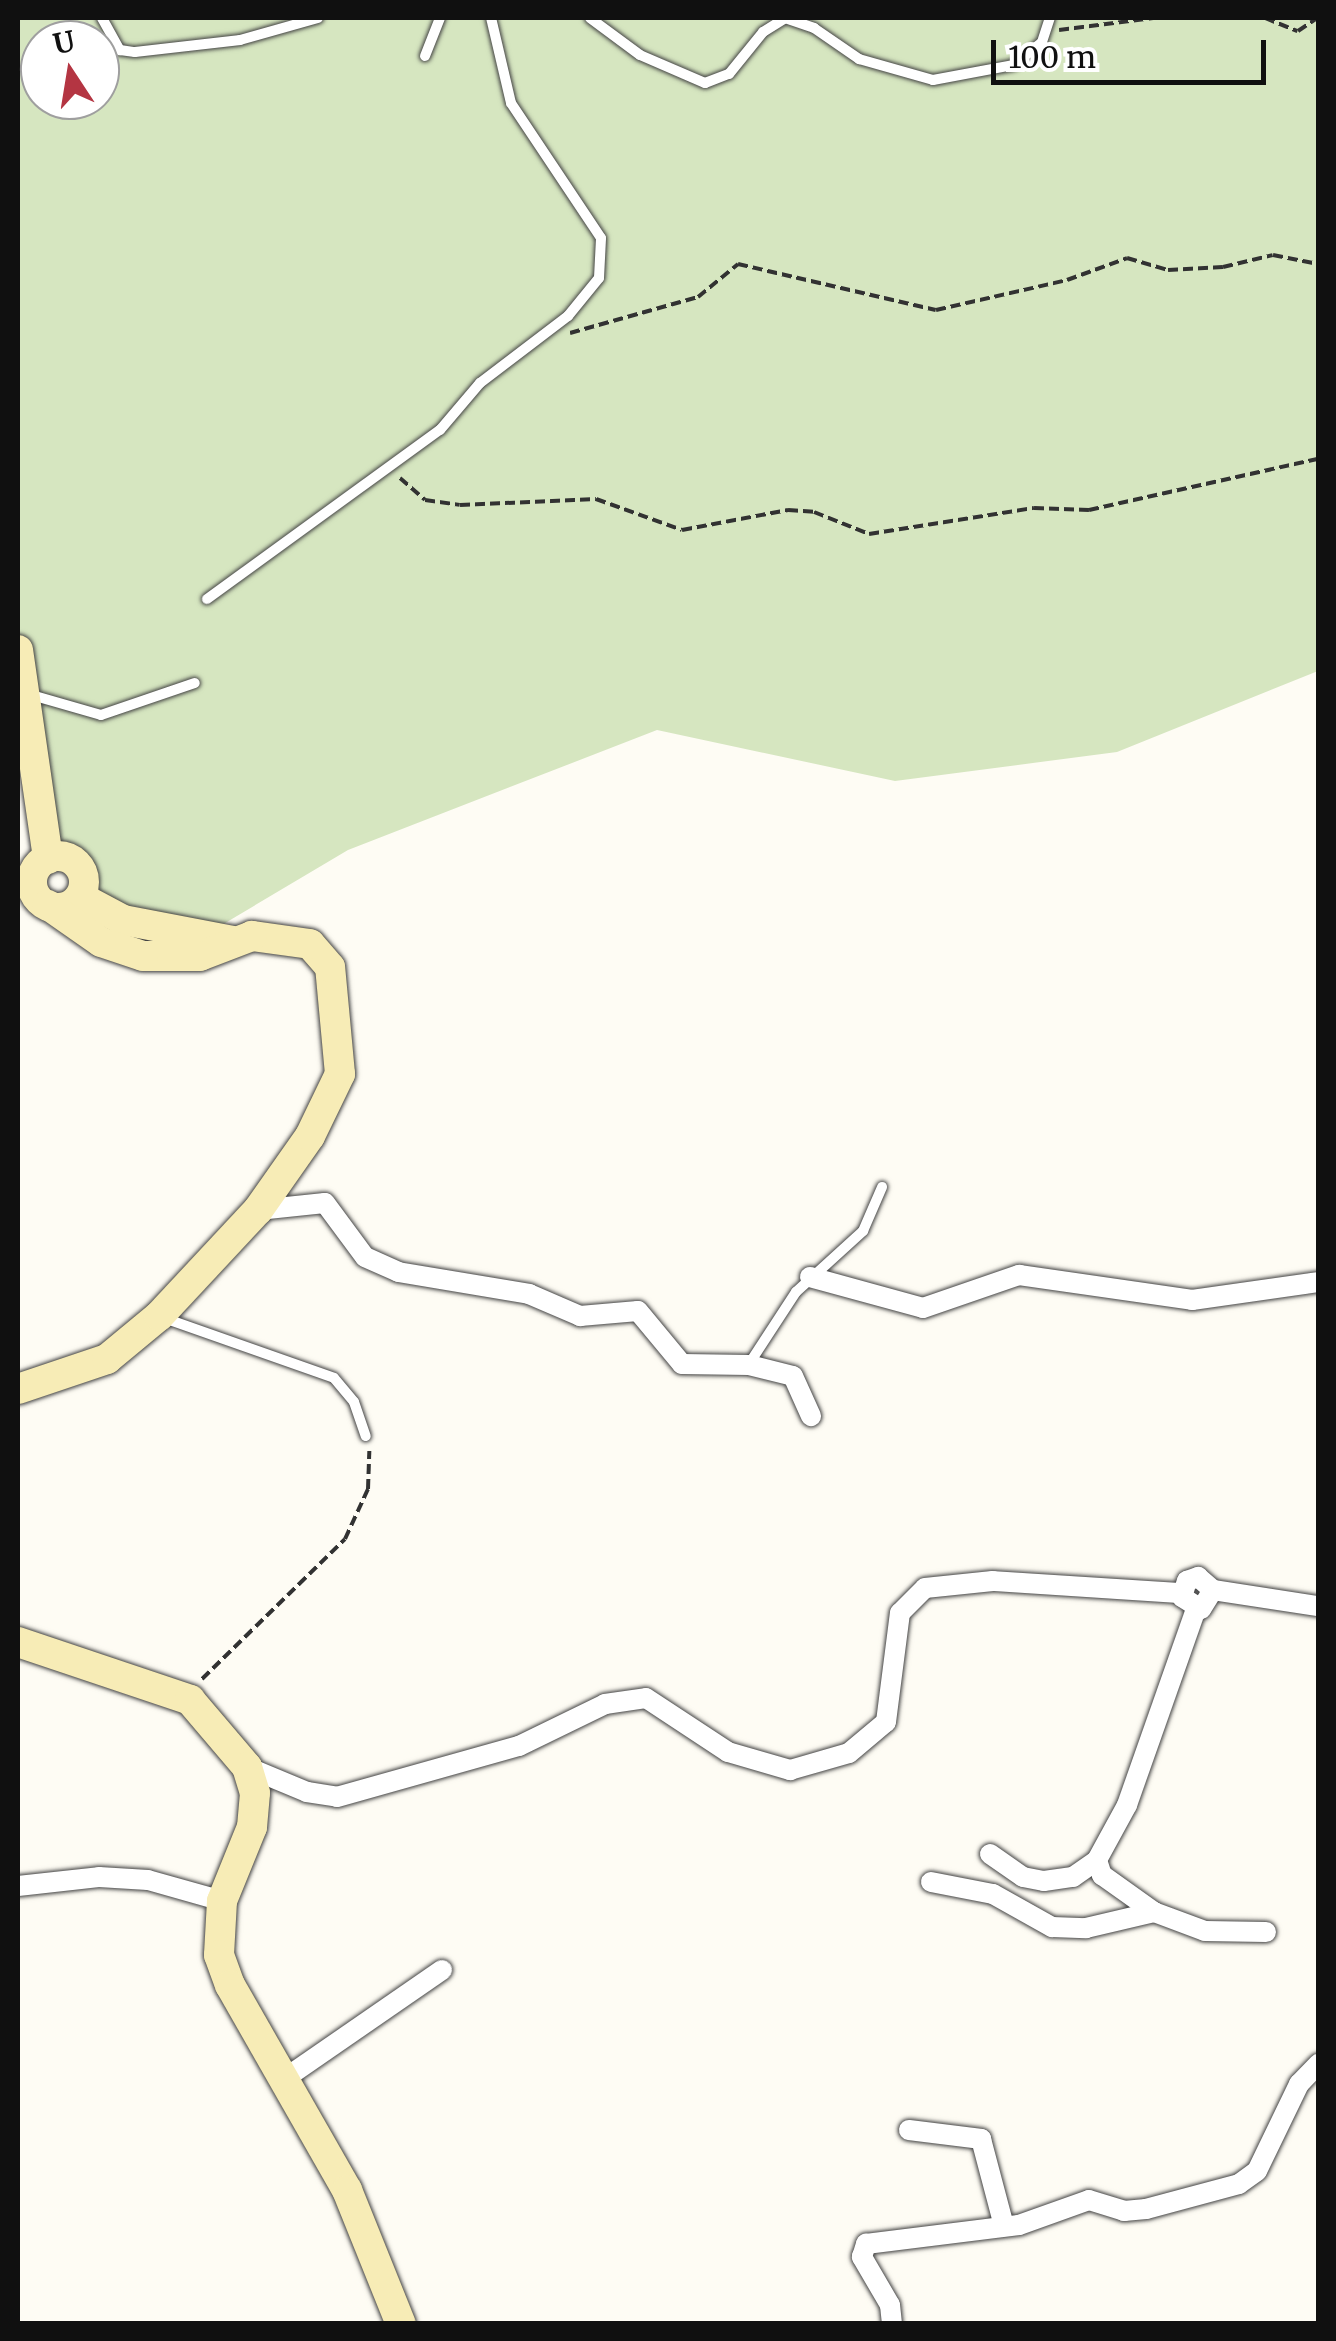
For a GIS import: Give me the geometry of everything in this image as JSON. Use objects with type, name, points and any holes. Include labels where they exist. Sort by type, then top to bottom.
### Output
[{"type":"main road","points":[[18,650],[28,694],[48,859],[33,882],[48,906],[101,942],[143,956],[186,958],[233,942],[271,935],[310,944],[330,966],[340,1052],[334,1095],[258,1210],[158,1316],[107,1359],[18,1389]]},
{"type":"main road","points":[[48,859],[64,857],[78,866],[84,881],[80,897],[66,906],[48,906]]},
{"type":"main road","points":[[80,897],[124,920],[233,942]]},
{"type":"main road","points":[[18,1642],[190,1700],[247,1766],[254,1793],[252,1827],[222,1901],[218,1940],[230,1986],[347,2190],[401,2324]]},
{"type":"street","points":[[258,1210],[325,1203],[358,1251],[377,1264],[529,1294],[580,1316],[638,1311],[682,1364],[749,1365],[798,1380],[811,1416]]},
{"type":"street","points":[[810,1276],[922,1308],[1019,1275],[1192,1300],[1318,1282]]},
{"type":"street","points":[[247,1766],[306,1792],[336,1797],[519,1746],[605,1704],[646,1698],[728,1752],[790,1770],[848,1753],[886,1722],[900,1613],[925,1588],[992,1581],[1182,1592],[1198,1578],[1213,1590],[1318,1606]]},
{"type":"street","points":[[990,1854],[1023,1877],[1044,1882],[1072,1878],[1097,1860],[1126,1805],[1196,1609],[1210,1602],[1213,1590]]},
{"type":"street","points":[[1182,1592],[1196,1609]]},
{"type":"street","points":[[1097,1860],[1114,1886],[1154,1912],[1205,1932],[1266,1932]]},
{"type":"street","points":[[18,1886],[62,1876],[148,1880],[222,1901]]},
{"type":"street","points":[[932,1882],[994,1894],[1052,1927],[1086,1928],[1154,1912]]},
{"type":"street","points":[[284,2079],[442,1970]]},
{"type":"street","points":[[892,2324],[890,2304],[862,2256],[866,2244],[926,2241],[960,2229],[1004,2226],[1089,2200],[1124,2210],[1146,2208],[1239,2184],[1258,2170],[1299,2084],[1318,2064]]},
{"type":"street","points":[[908,2130],[982,2140],[1004,2226]]},
{"type":"lane","points":[[102,18],[120,50],[150,52],[275,33],[318,18]]},
{"type":"lane","points":[[425,56],[440,18]]},
{"type":"lane","points":[[590,18],[613,38],[694,83],[729,74],[764,32],[785,18],[814,28],[859,59],[934,80],[1013,65],[1047,32],[1050,18]]},
{"type":"lane","points":[[207,599],[440,430],[480,383],[550,330],[599,278],[602,244],[511,103],[496,20]]},
{"type":"lane","points":[[28,694],[100,714],[195,683]]},
{"type":"lane","points":[[749,1365],[810,1276],[863,1231],[882,1187]]},
{"type":"lane","points":[[158,1316],[334,1378],[354,1402],[366,1436]]},
{"type":"path","points":[[1047,32],[1153,18]]},
{"type":"path","points":[[1265,18],[1298,31],[1317,18]]},
{"type":"path","points":[[550,330],[593,332],[698,297],[738,264],[936,310],[1067,280],[1127,258],[1168,270],[1224,267],[1273,255],[1318,264]]},
{"type":"path","points":[[390,468],[425,500],[460,504],[596,499],[682,530],[788,510],[814,512],[870,534],[1034,508],[1088,510],[1318,459]]},
{"type":"path","points":[[190,1700],[222,1655],[305,1583],[360,1517],[370,1462],[366,1436]]},
{"type":"green space","points":[[18,18],[1318,18],[1318,671],[1117,752],[895,781],[657,730],[348,850],[188,945],[119,937],[56,844],[18,646]]}]
